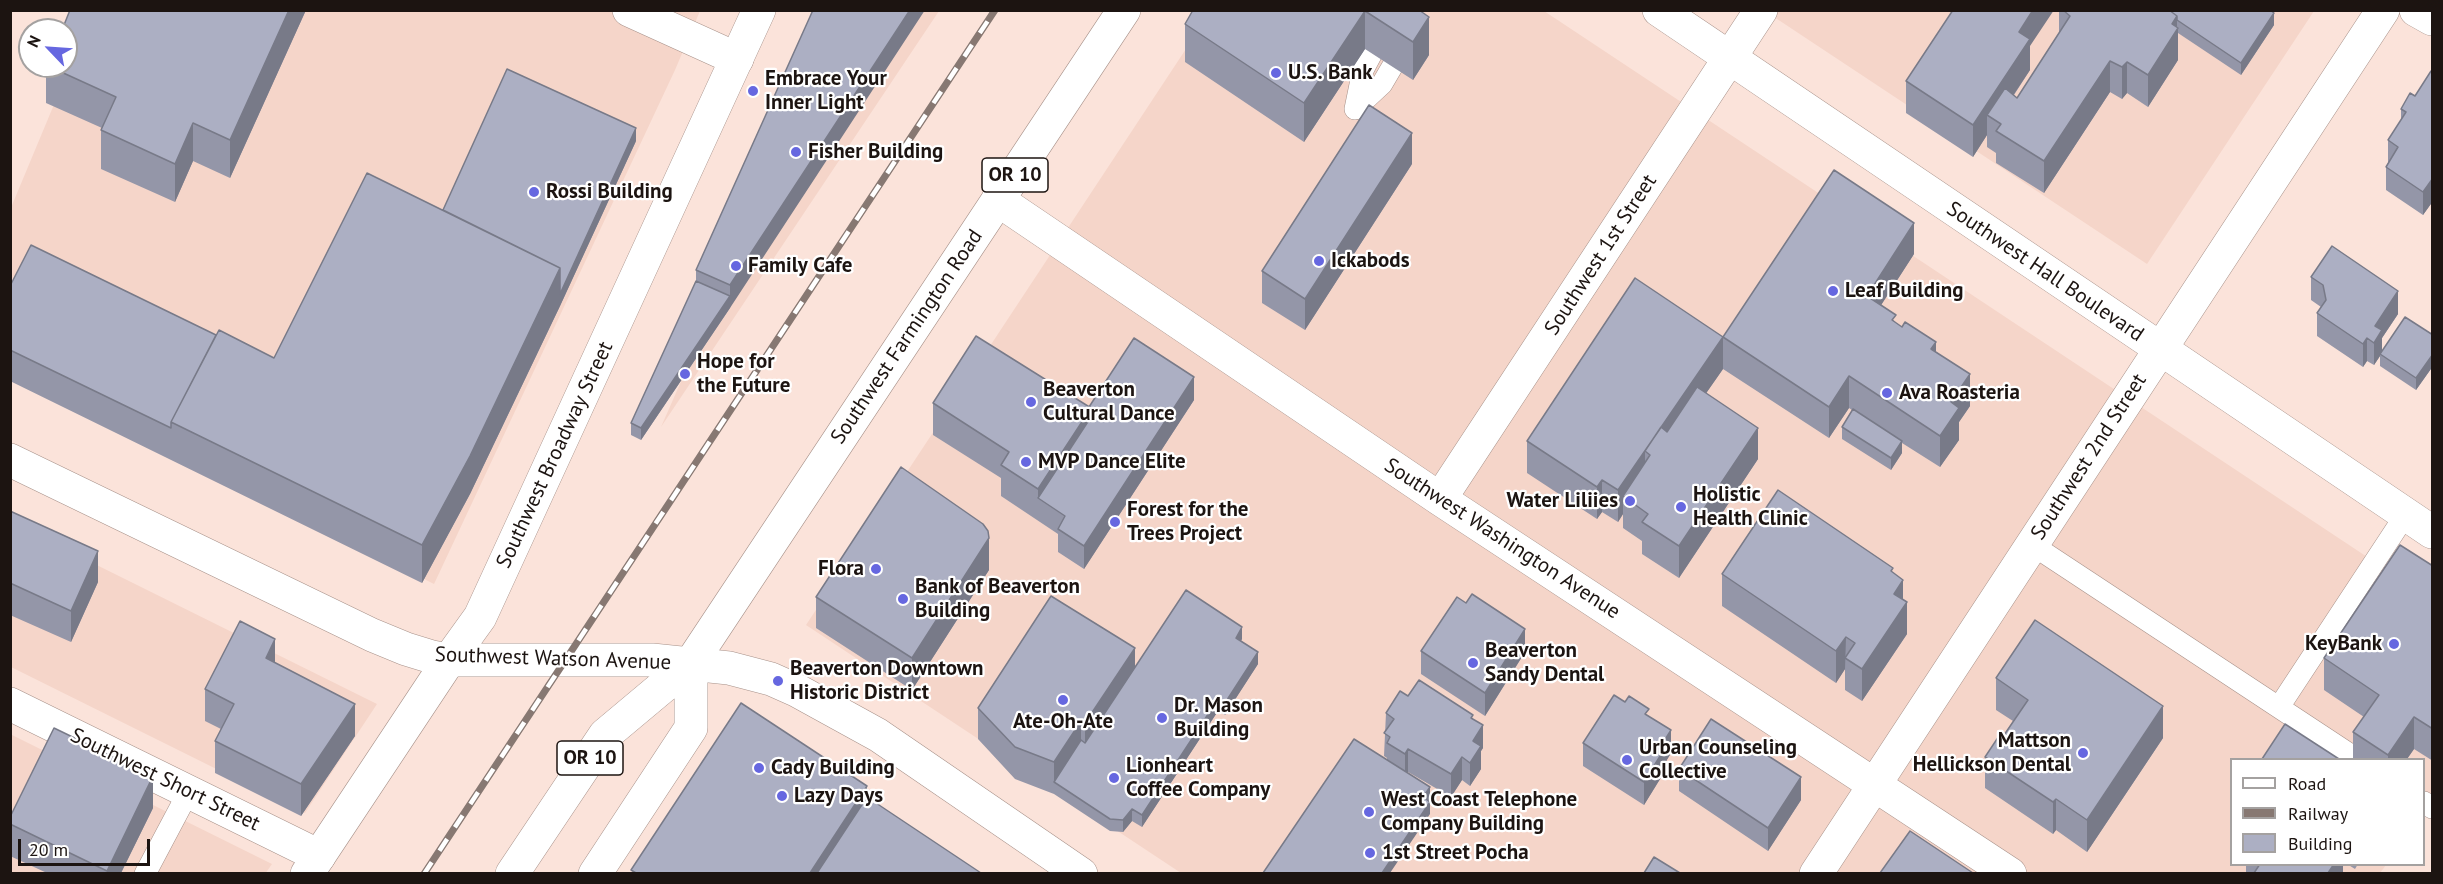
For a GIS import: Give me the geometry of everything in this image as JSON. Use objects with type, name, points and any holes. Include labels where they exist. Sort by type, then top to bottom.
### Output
[{"type":"street","points":[[629,10],[737,58]]},
{"type":"street","name":"Southwest Broadway Street","points":[[313,865],[448,660],[480,617],[759,10]]},
{"type":"street","name":"Southwest Farmington Road","points":[[512,873],[605,735],[691,663],[1124,10]]},
{"type":"street","name":"Southwest Hall Boulevard","points":[[1659,10],[2433,532]]},
{"type":"street","name":"Southwest 1st Street","points":[[1440,499],[1761,10]]},
{"type":"street","name":"Southwest 2nd Street","points":[[1816,873],[2383,10]]},
{"type":"street","points":[[2416,10],[2433,19]]},
{"type":"street","name":"Southwest Washington Avenue","points":[[998,200],[1440,499],[2010,873]]},
{"type":"street","name":"Southwest Watson Avenue","points":[[10,460],[372,635],[406,649],[448,660],[565,658],[691,663],[771,679],[798,691],[878,735],[1082,873]]},
{"type":"street","name":"OR 10","points":[[595,873],[690,728],[691,663]]},
{"type":"street","name":"Southwest Short Street","points":[[10,704],[189,791],[313,865]]},
{"type":"lane","points":[[1372,53],[1363,70],[1355,109],[1382,84],[1392,67]]},
{"type":"lane","points":[[2278,706],[2406,514]]},
{"type":"lane","points":[[2031,544],[2356,758]]},
{"type":"lane","points":[[145,873],[189,791]]},
{"type":"shaded area","points":[[93,11],[700,11],[675,70],[434,584],[11,372],[10,210],[65,78],[78,78],[78,47]]},
{"type":"shaded area","name":"Fisher Building","points":[[844,11],[939,11],[661,427]]},
{"type":"shaded area","points":[[1211,11],[1544,11],[2432,600],[2432,794],[2425,805],[2425,758],[2230,758],[2230,866],[2385,866],[2380,873],[1181,873],[806,625]]},
{"type":"shaded area","points":[[1765,11],[2314,11],[2147,264]]},
{"type":"shaded area","points":[[10,522],[377,704],[305,813],[11,667]]},
{"type":"shaded area","points":[[10,734],[272,864],[265,874],[11,873]]},
{"type":"building","points":[[70,10],[289,10],[230,140],[193,123],[175,164],[101,130],[116,97],[74,78],[78,78],[78,18],[67,18]]},
{"type":"building","name":"Fisher Building","points":[[813,10],[910,10],[730,285],[696,270]]},
{"type":"building","points":[[1193,10],[1419,10],[1429,17],[1413,42],[1365,11],[1304,103],[1185,24]]},
{"type":"building","points":[[1953,10],[2033,10],[2019,32],[2030,39],[1973,125],[1906,81]]},
{"type":"building","points":[[2063,10],[2169,10],[2177,16],[2172,24],[2178,28],[2148,75],[2127,62],[2122,67],[2110,61],[2044,161],[1996,131],[2001,124],[1987,115],[2005,88],[2017,98],[2070,16]]},
{"type":"building","points":[[2169,10],[2270,10],[2274,13],[2241,63],[2177,20],[2177,16]]},
{"type":"building","name":"Rossi Building","points":[[507,69],[636,128],[560,294],[560,268],[443,210]]},
{"type":"building","points":[[2431,71],[2433,72],[2433,178],[2423,192],[2386,167],[2398,147],[2388,140],[2406,112],[2401,109],[2410,93],[2415,96]]},
{"type":"building","points":[[1369,105],[1412,133],[1305,299],[1262,271]]},
{"type":"building","points":[[1834,170],[1914,223],[1867,296],[1896,315],[1892,320],[1902,327],[1905,322],[1936,342],[1931,349],[1970,374],[1951,402],[1959,408],[1940,436],[1849,376],[1829,407],[1723,337]]},
{"type":"building","points":[[367,173],[560,268],[470,456],[422,545],[171,422],[219,330],[274,358]]},
{"type":"building","points":[[31,245],[216,335],[171,422],[171,428],[10,350],[10,286]]},
{"type":"building","points":[[2332,246],[2398,291],[2375,326],[2382,330],[2374,343],[2367,338],[2363,344],[2317,313],[2326,300],[2323,285],[2311,277]]},
{"type":"building","points":[[1635,278],[1723,337],[1618,490],[1602,480],[1597,487],[1527,441]]},
{"type":"building","points":[[696,281],[730,296],[641,428],[631,423]]},
{"type":"building","points":[[2405,317],[2433,335],[2433,354],[2416,378],[2380,354]]},
{"type":"building","name":"MVP Dance Elite","points":[[976,336],[1091,408],[1038,489],[1001,465],[1009,452],[933,403]]},
{"type":"building","points":[[1134,338],[1194,377],[1084,546],[1058,529],[1065,516],[1038,498],[1091,417],[1089,407]]},
{"type":"building","name":"Holistic Health Clinic","points":[[1697,387],[1758,428],[1679,546],[1642,522],[1648,514],[1623,496],[1650,455],[1645,451],[1661,427],[1667,432]]},
{"type":"building","points":[[1853,409],[1902,441],[1891,458],[1842,427]]},
{"type":"building","name":"Bank of Beaverton Building","points":[[901,467],[983,524],[988,531],[989,538],[912,658],[816,597]]},
{"type":"building","points":[[1778,490],[1893,568],[1891,571],[1903,580],[1894,594],[1907,602],[1862,669],[1845,658],[1855,643],[1846,637],[1836,651],[1722,574]]},
{"type":"building","points":[[10,511],[98,551],[71,611],[10,583]]},
{"type":"building","name":"KeyBank","points":[[2400,545],[2433,566],[2433,729],[2414,717],[2388,755],[2353,732],[2379,695],[2324,658]]},
{"type":"building","name":"Dr. Mason Building","points":[[1186,590],[1242,627],[1236,638],[1258,652],[1225,703],[1218,699],[1142,815],[1132,809],[1123,820],[1110,819],[1054,782],[1081,740],[1085,743]]},
{"type":"building","name":"Beaverton Sandy Dental","points":[[1472,594],[1525,629],[1485,693],[1421,651],[1457,597],[1466,603]]},
{"type":"building","name":"Ate-Oh-Ate","points":[[1051,596],[1135,648],[1085,723],[1081,721],[1054,762],[1015,747],[978,708]]},
{"type":"building","name":"Mattson Hellickson Dental","points":[[2035,620],[2163,706],[2087,820],[2056,799],[2053,802],[1985,757],[1999,736],[2002,738],[2028,700],[1996,678]]},
{"type":"building","points":[[240,621],[275,639],[266,658],[355,704],[301,784],[215,741],[234,704],[205,689]]},
{"type":"building","points":[[1419,680],[1473,715],[1471,718],[1483,725],[1473,741],[1481,746],[1470,763],[1462,757],[1451,774],[1408,749],[1405,754],[1387,743],[1390,737],[1384,733],[1394,719],[1386,713],[1400,691],[1408,696]]},
{"type":"building","points":[[1614,695],[1625,702],[1629,696],[1649,709],[1645,714],[1671,730],[1661,746],[1665,748],[1644,782],[1583,743]]},
{"type":"building","name":"Cady Building","points":[[741,703],[867,786],[810,873],[636,873],[631,870]]},
{"type":"building","points":[[1711,719],[1801,777],[1768,828],[1679,769]]},
{"type":"building","points":[[2285,724],[2337,758],[2263,758]]},
{"type":"building","points":[[54,728],[153,776],[107,871],[10,824],[10,817]]},
{"type":"building","name":"West Coast Telephone Company Building","points":[[1354,739],[1430,787],[1423,797],[1430,802],[1382,873],[1263,873]]},
{"type":"building","points":[[867,797],[981,873],[817,873]]},
{"type":"building","points":[[1910,831],[1973,873],[1880,873]]},
{"type":"building","points":[[1654,857],[1680,873],[1644,873]]},
{"type":"building","points":[[2259,866],[2333,866],[2328,873],[2254,873]]},
{"type":"railway","points":[[424,874],[995,10]]},
{"type":"place","name":"U.S. Bank","points":[[1276,73]]},
{"type":"place","name":"Embrace Your Inner Light","points":[[753,91]]},
{"type":"place","name":"Fisher Building","points":[[796,152]]},
{"type":"place","name":"Rossi Building","points":[[534,192]]},
{"type":"place","name":"Ickabods","points":[[1319,261]]},
{"type":"place","name":"Family Cafe","points":[[736,266]]},
{"type":"place","name":"Leaf Building","points":[[1833,291]]},
{"type":"place","name":"Hope for the Future","points":[[685,374]]},
{"type":"place","name":"Ava Roasteria","points":[[1887,393]]},
{"type":"place","name":"Beaverton Cultural Dance","points":[[1031,402]]},
{"type":"place","name":"MVP Dance Elite","points":[[1026,462]]},
{"type":"place","name":"Water Liliies","points":[[1630,501]]},
{"type":"place","name":"Holistic Health Clinic","points":[[1681,507]]},
{"type":"place","name":"Forest for the Trees Project","points":[[1115,522]]},
{"type":"place","name":"Flora","points":[[876,569]]},
{"type":"place","name":"Bank of Beaverton Building","points":[[903,599]]},
{"type":"place","name":"KeyBank","points":[[2394,644]]},
{"type":"place","name":"Beaverton Sandy Dental","points":[[1473,663]]},
{"type":"place","name":"Beaverton Downtown Historic District","points":[[778,681]]},
{"type":"place","name":"Ate-Oh-Ate","points":[[1063,700]]},
{"type":"place","name":"Dr. Mason Building","points":[[1162,718]]},
{"type":"place","name":"Mattson Hellickson Dental","points":[[2083,753]]},
{"type":"place","name":"Urban Counseling Collective","points":[[1627,760]]},
{"type":"place","name":"Cady Building","points":[[759,768]]},
{"type":"place","name":"Lionheart Coffee Company","points":[[1114,778]]},
{"type":"place","name":"Lazy Days","points":[[782,796]]},
{"type":"place","name":"West Coast Telephone Company Building","points":[[1369,812]]},
{"type":"place","name":"1st Street Pocha","points":[[1370,853]]}]
